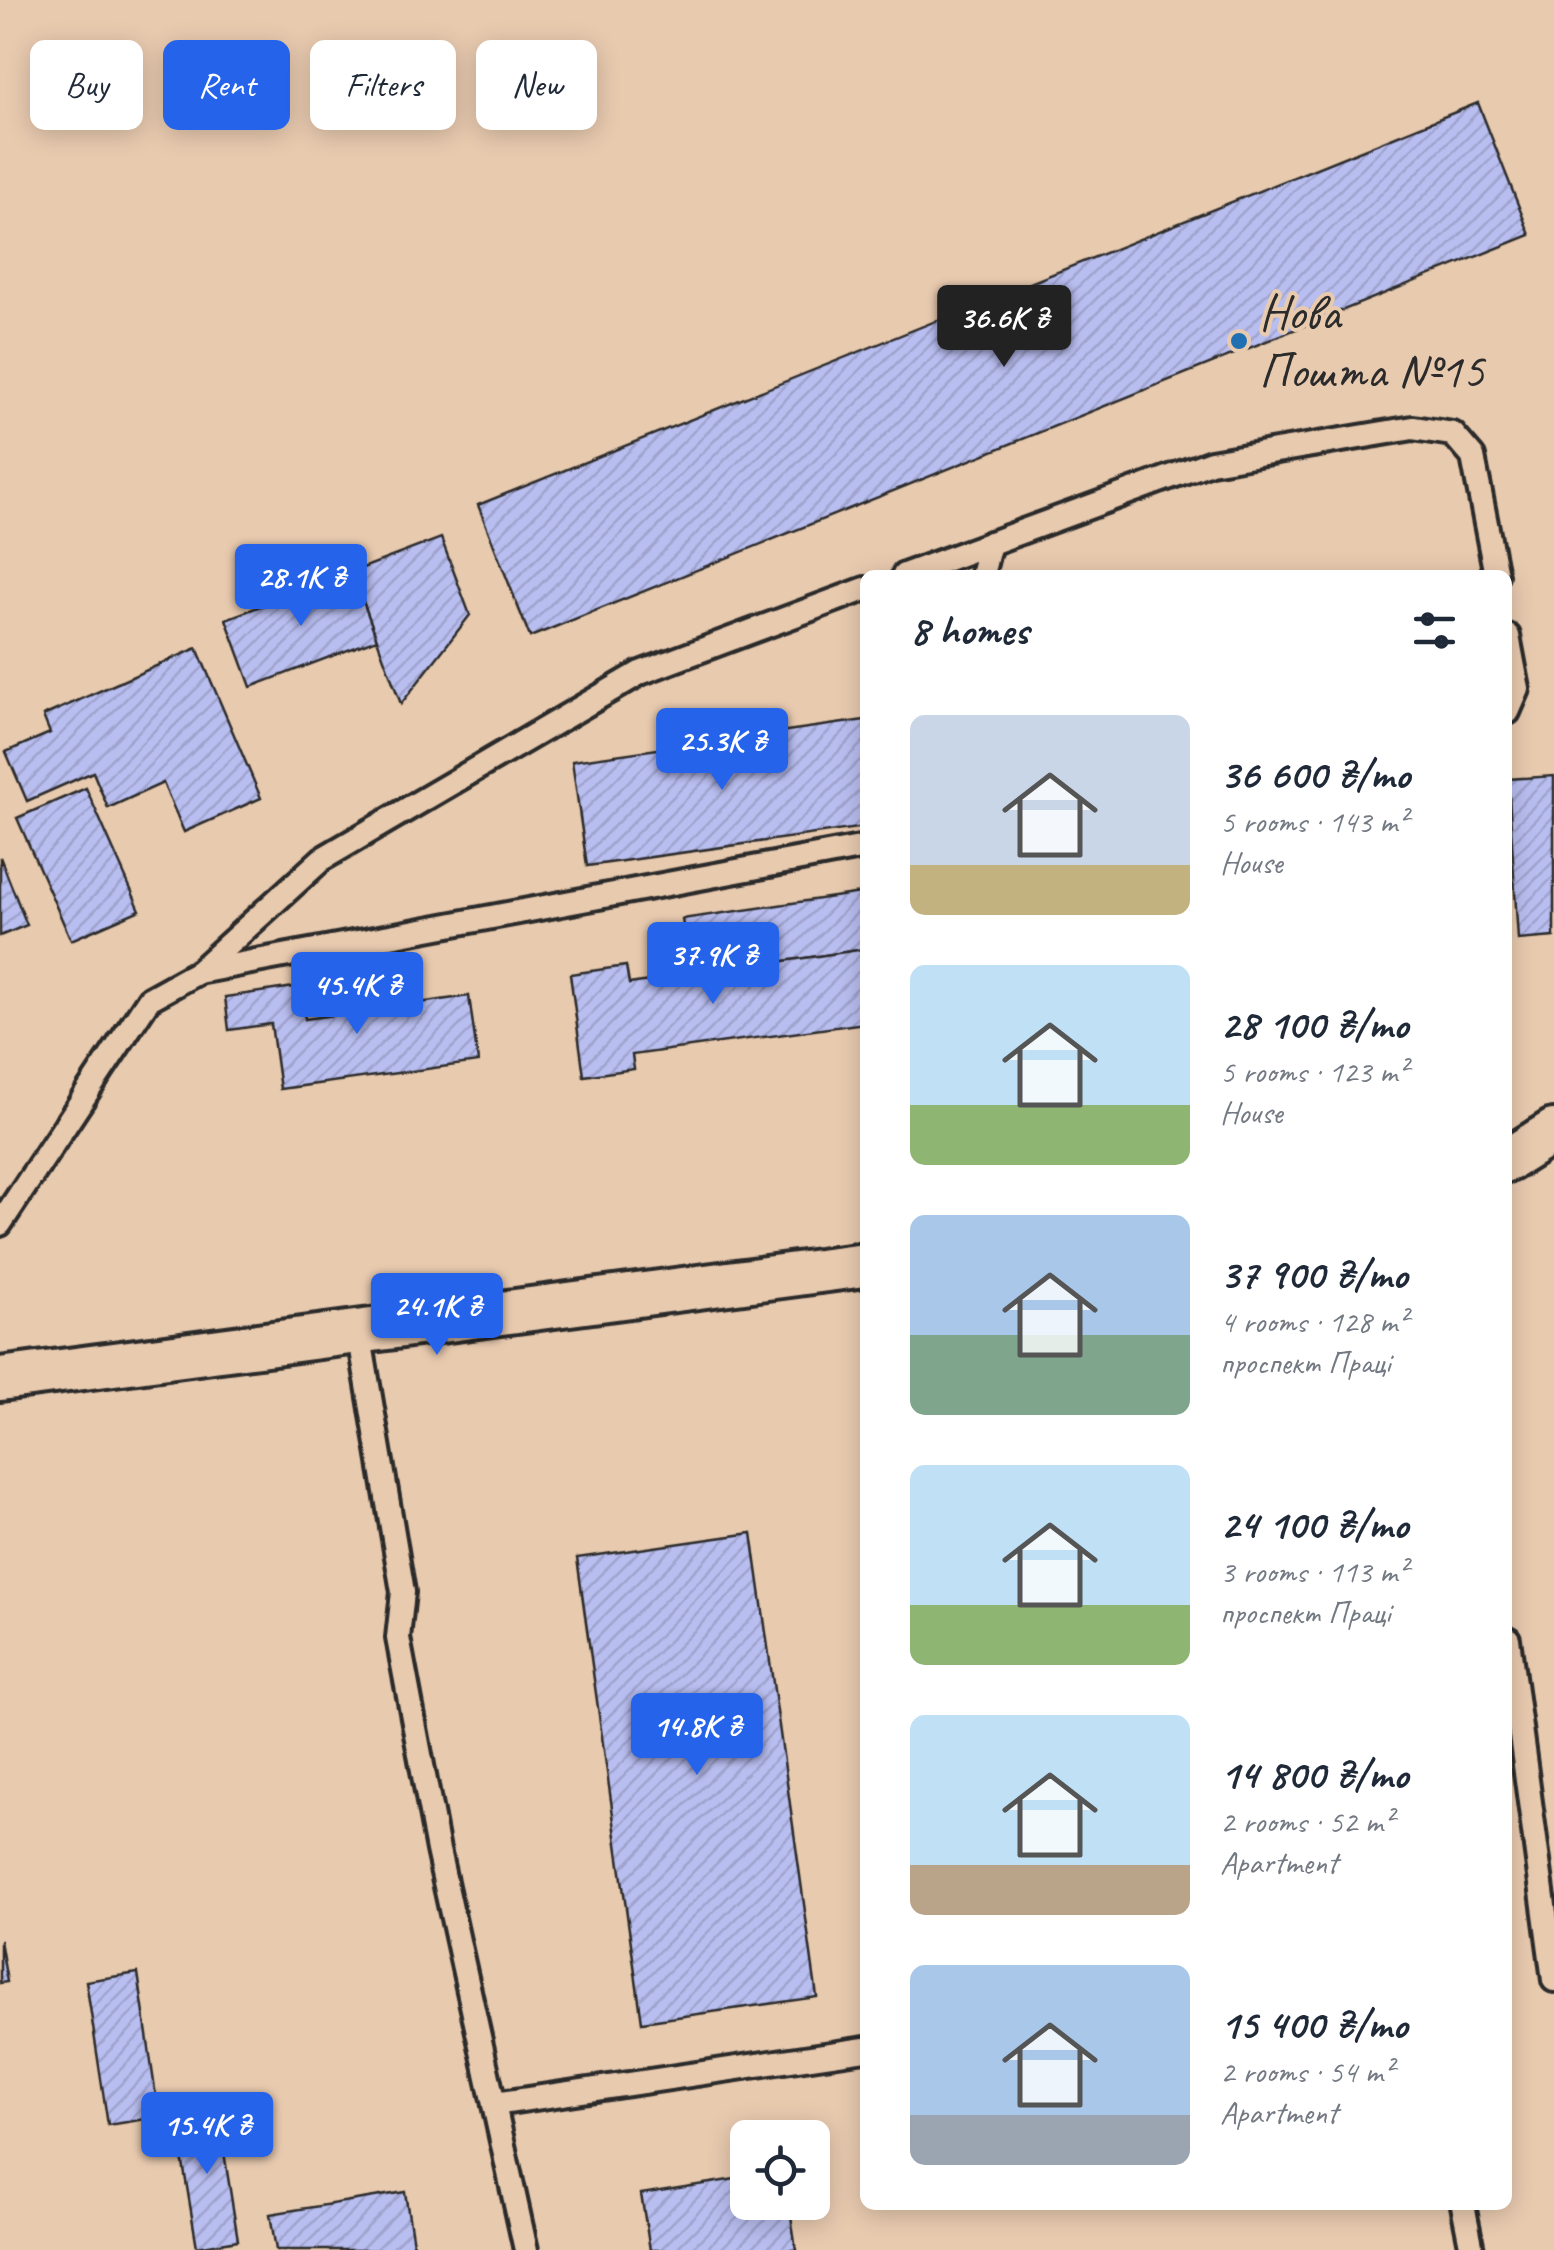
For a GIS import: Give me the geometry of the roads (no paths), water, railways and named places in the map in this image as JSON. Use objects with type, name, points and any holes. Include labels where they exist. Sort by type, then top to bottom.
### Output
[{"type":"street","points":[[1512,1157],[1554,1131]]},
{"type":"street","points":[[0,1379],[860,1266]]},
{"type":"lane","points":[[917,570],[1211,462],[1413,428],[1454,434],[1473,457],[1495,570]]},
{"type":"lane","points":[[983,570],[990,543]]},
{"type":"lane","points":[[0,1224],[149,999],[198,972],[322,859],[640,673],[860,591]]},
{"type":"lane","points":[[1512,657],[1518,689],[1512,703]]},
{"type":"lane","points":[[198,972],[860,848]]},
{"type":"lane","points":[[359,1332],[403,1592],[398,1638],[438,1850],[526,2250]]},
{"type":"lane","points":[[1512,1669],[1554,1980]]},
{"type":"lane","points":[[494,2104],[860,2050]]},
{"type":"lane","points":[[1464,2210],[1472,2250]]},
{"type":"place","name":"Нова Пошта №15","points":[[1239,341]]}]
